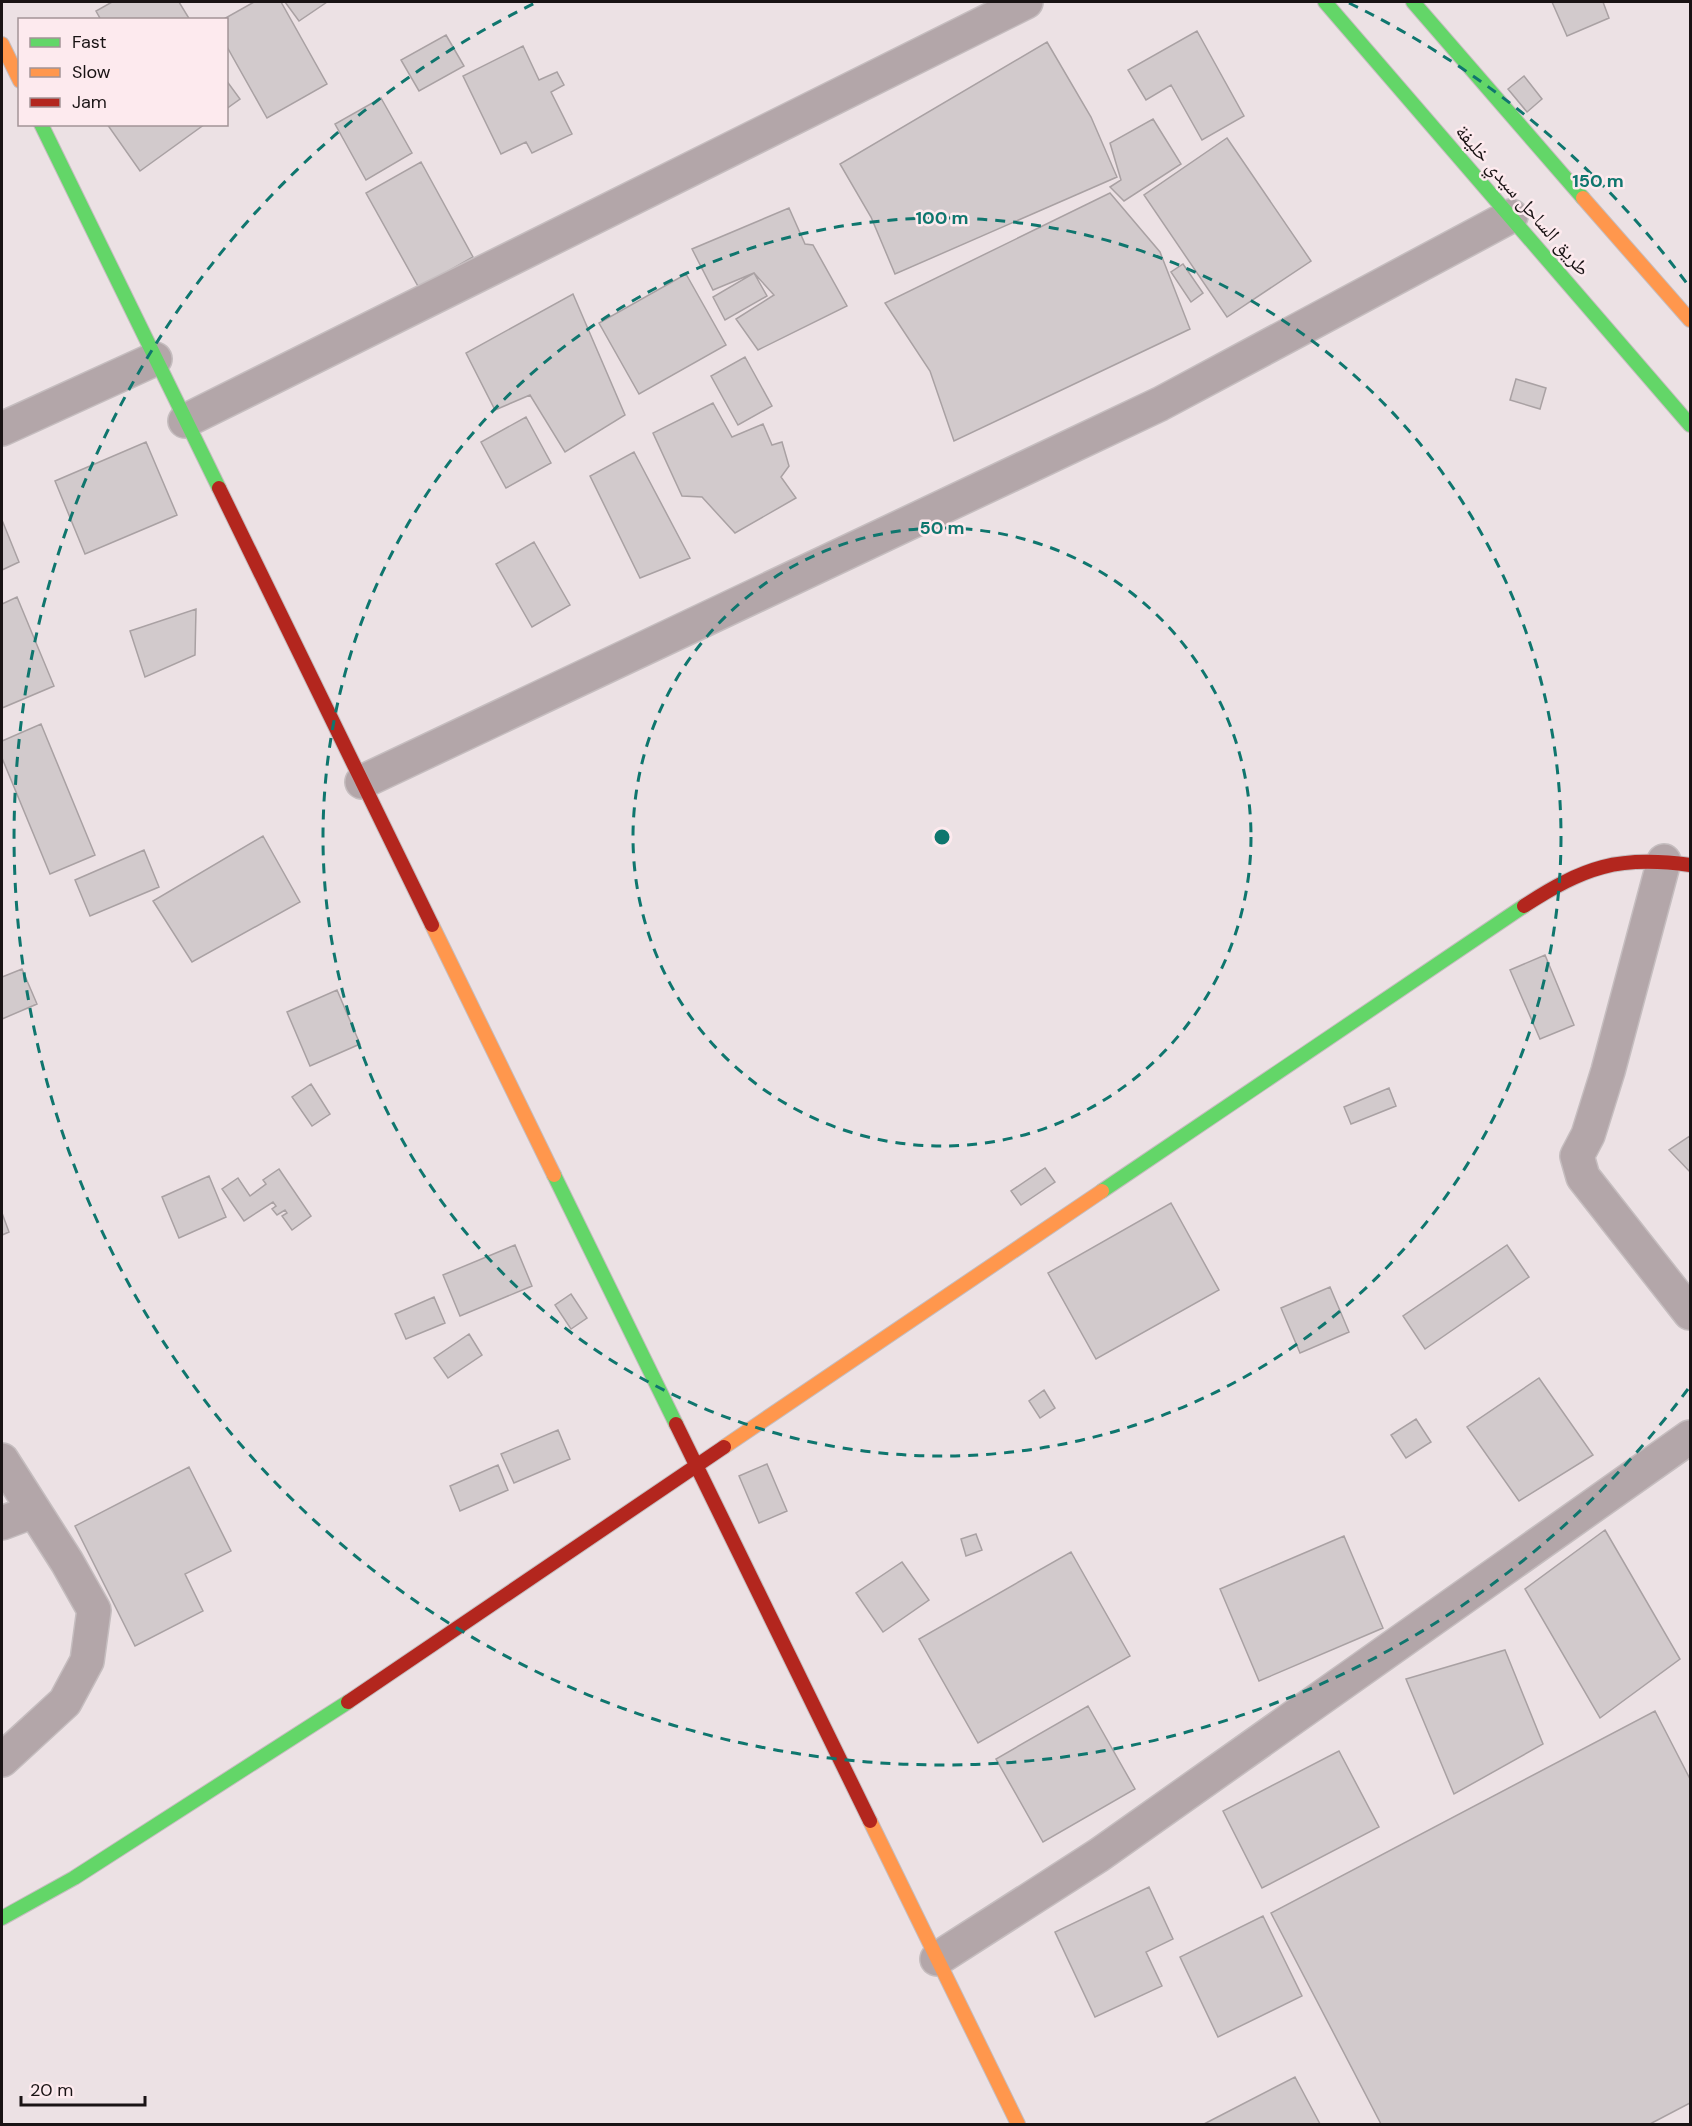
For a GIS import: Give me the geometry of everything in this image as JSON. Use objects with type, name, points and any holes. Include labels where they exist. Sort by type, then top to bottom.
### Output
[{"type":"main road","name":"طريق الساحل سيدي خليفة","points":[[1325,2],[1690,425]]},
{"type":"main road","points":[[1413,2],[1690,320]]},
{"type":"main road","points":[[2,44],[18,77]]},
{"type":"main road","points":[[42,126],[1018,2124]]},
{"type":"main road","points":[[2,1918],[74,1878],[342,1706],[1482,934],[1576,875],[1623,861],[1677,863]]},
{"type":"street","points":[[185,421],[1026,2]]},
{"type":"street","points":[[362,782],[1161,404],[1511,216]]},
{"type":"street","points":[[2,429],[155,359]]},
{"type":"street","points":[[1677,863],[1588,1135],[1577,1156],[1582,1177],[1690,1313]]},
{"type":"street","points":[[937,1959],[1099,1855],[1690,1437]]},
{"type":"street","points":[[2,1460],[94,1610],[87,1661],[65,1702],[2,1760]]},
{"type":"street","points":[[2,1523],[34,1511]]},
{"type":"building","points":[[112,2],[179,2],[189,18],[100,18],[96,11]]},
{"type":"building","points":[[254,2],[281,2],[327,84],[267,118],[228,49],[228,18],[226,18]]},
{"type":"building","points":[[285,2],[327,2],[299,21]]},
{"type":"building","points":[[1552,2],[1603,2],[1609,18],[1567,36]]},
{"type":"building","points":[[1197,31],[1244,116],[1202,140],[1171,85],[1146,100],[1128,70]]},
{"type":"building","points":[[446,35],[464,66],[419,91],[401,60]]},
{"type":"building","points":[[1047,42],[1091,117],[1117,177],[895,274],[871,217],[840,164]]},
{"type":"building","points":[[523,46],[539,80],[557,72],[564,85],[551,92],[572,134],[532,153],[526,142],[501,154],[463,76]]},
{"type":"building","points":[[1524,76],[1542,99],[1527,112],[1508,89]]},
{"type":"building","points":[[228,83],[240,99],[228,108]]},
{"type":"building","points":[[381,98],[412,153],[366,180],[335,124]]},
{"type":"building","points":[[1153,119],[1181,164],[1124,201],[1110,187],[1121,180],[1110,143]]},
{"type":"building","points":[[108,126],[202,126],[140,171]]},
{"type":"building","points":[[1227,138],[1311,261],[1227,317],[1144,195]]},
{"type":"building","points":[[421,162],[473,257],[419,288],[366,193]]},
{"type":"building","points":[[1110,193],[1160,252],[1190,329],[954,441],[930,371],[885,303]]},
{"type":"building","points":[[789,208],[805,244],[813,245],[847,306],[758,350],[736,319],[774,295],[754,273],[713,290],[692,249]]},
{"type":"building","points":[[1183,264],[1203,293],[1191,302],[1171,272]]},
{"type":"building","points":[[754,273],[767,296],[725,320],[713,297]]},
{"type":"building","points":[[686,274],[726,345],[639,394],[599,323]]},
{"type":"building","points":[[573,294],[625,415],[565,452],[530,395],[495,410],[466,353]]},
{"type":"building","points":[[745,357],[772,406],[738,425],[711,376]]},
{"type":"building","points":[[1516,379],[1546,388],[1540,409],[1510,400]]},
{"type":"building","points":[[713,403],[732,437],[763,424],[772,445],[782,442],[789,466],[781,477],[796,498],[735,533],[702,497],[682,496],[653,433]]},
{"type":"building","points":[[526,417],[551,463],[506,488],[481,442]]},
{"type":"building","points":[[146,442],[177,515],[85,554],[55,481]]},
{"type":"building","points":[[634,452],[690,558],[640,578],[590,476]]},
{"type":"building","points":[[2,520],[19,562],[2,570]]},
{"type":"building","points":[[534,542],[570,605],[532,627],[496,564]]},
{"type":"building","points":[[17,597],[54,686],[2,708],[2,604]]},
{"type":"building","points":[[196,609],[195,655],[145,677],[130,631]]},
{"type":"building","points":[[41,724],[95,855],[50,874],[2,758],[2,741]]},
{"type":"building","points":[[263,836],[300,902],[192,962],[153,901]]},
{"type":"building","points":[[144,850],[159,887],[90,916],[75,880]]},
{"type":"building","points":[[1545,955],[1574,1025],[1540,1039],[1510,970]]},
{"type":"building","points":[[22,969],[37,1004],[2,1019],[2,977]]},
{"type":"building","points":[[337,990],[360,1044],[310,1066],[287,1012]]},
{"type":"building","points":[[311,1084],[330,1114],[312,1126],[292,1097]]},
{"type":"building","points":[[1389,1088],[1396,1106],[1351,1124],[1344,1107]]},
{"type":"building","points":[[1690,1136],[1690,1172],[1669,1150]]},
{"type":"building","points":[[1045,1168],[1055,1182],[1021,1205],[1011,1191]]},
{"type":"building","points":[[279,1169],[311,1216],[292,1230],[282,1216],[287,1213],[285,1210],[277,1215],[272,1209],[276,1206],[273,1202],[244,1221],[222,1189],[238,1178],[250,1196],[266,1184],[263,1180]]},
{"type":"building","points":[[209,1176],[226,1217],[179,1238],[162,1197]]},
{"type":"building","points":[[1171,1203],[1219,1290],[1096,1359],[1048,1273]]},
{"type":"building","points":[[2,1213],[9,1232],[2,1235]]},
{"type":"building","points":[[515,1245],[532,1286],[460,1316],[443,1275]]},
{"type":"building","points":[[1507,1245],[1529,1277],[1425,1349],[1403,1316]]},
{"type":"building","points":[[1330,1287],[1349,1332],[1300,1353],[1281,1308]]},
{"type":"building","points":[[571,1294],[587,1318],[571,1329],[555,1305]]},
{"type":"building","points":[[434,1297],[445,1323],[406,1339],[395,1314]]},
{"type":"building","points":[[469,1334],[482,1355],[448,1378],[434,1358]]},
{"type":"building","points":[[1539,1378],[1593,1455],[1519,1501],[1467,1427]]},
{"type":"building","points":[[1044,1390],[1055,1408],[1040,1418],[1029,1401]]},
{"type":"building","points":[[1416,1419],[1431,1442],[1406,1458],[1391,1435]]},
{"type":"building","points":[[558,1430],[570,1459],[514,1483],[501,1454]]},
{"type":"building","points":[[767,1464],[787,1511],[759,1523],[739,1476]]},
{"type":"building","points":[[498,1465],[508,1490],[460,1511],[450,1486]]},
{"type":"building","points":[[189,1467],[231,1551],[185,1574],[203,1611],[135,1646],[75,1526]]},
{"type":"building","points":[[1605,1530],[1680,1659],[1600,1718],[1525,1589]]},
{"type":"building","points":[[976,1534],[982,1550],[966,1556],[961,1539]]},
{"type":"building","points":[[1344,1536],[1383,1628],[1259,1681],[1220,1589]]},
{"type":"building","points":[[1071,1552],[1130,1656],[978,1743],[919,1639]]},
{"type":"building","points":[[902,1562],[929,1600],[883,1632],[856,1593]]},
{"type":"building","points":[[1505,1650],[1543,1744],[1454,1794],[1406,1679]]},
{"type":"building","points":[[1088,1706],[1135,1789],[1043,1842],[996,1759]]},
{"type":"building","points":[[1655,1711],[1690,1779],[1690,2103],[1650,2124],[1381,2124],[1271,1913]]},
{"type":"building","points":[[1339,1751],[1379,1827],[1262,1888],[1223,1811]]},
{"type":"building","points":[[1149,1887],[1173,1939],[1146,1952],[1162,1986],[1095,2017],[1055,1932]]},
{"type":"building","points":[[1263,1916],[1302,1996],[1218,2037],[1180,1957]]},
{"type":"building","points":[[1295,2077],[1320,2124],[1204,2124]]},
{"type":"traffic: fast","points":[[1325,2],[1690,425]]},
{"type":"traffic: fast","points":[[1413,2],[1583,198]]},
{"type":"traffic: fast","points":[[42,126],[219,488]]},
{"type":"traffic: fast","points":[[1102,1191],[1524,906]]},
{"type":"traffic: fast","points":[[554,1175],[676,1424]]},
{"type":"traffic: fast","points":[[2,1918],[74,1878],[348,1702]]},
{"type":"traffic: slow","points":[[2,44],[18,77]]},
{"type":"traffic: slow","points":[[1583,198],[1690,320]]},
{"type":"traffic: slow","points":[[432,925],[554,1175]]},
{"type":"traffic: slow","points":[[724,1447],[1102,1191]]},
{"type":"traffic: slow","points":[[870,1821],[1018,2124]]},
{"type":"traffic: jam","points":[[219,488],[432,925]]},
{"type":"traffic: jam","points":[[1524,906],[1565,882],[1602,867],[1642,862],[1690,865]]},
{"type":"traffic: jam","points":[[676,1424],[870,1821]]},
{"type":"traffic: jam","points":[[348,1702],[724,1447]]}]
